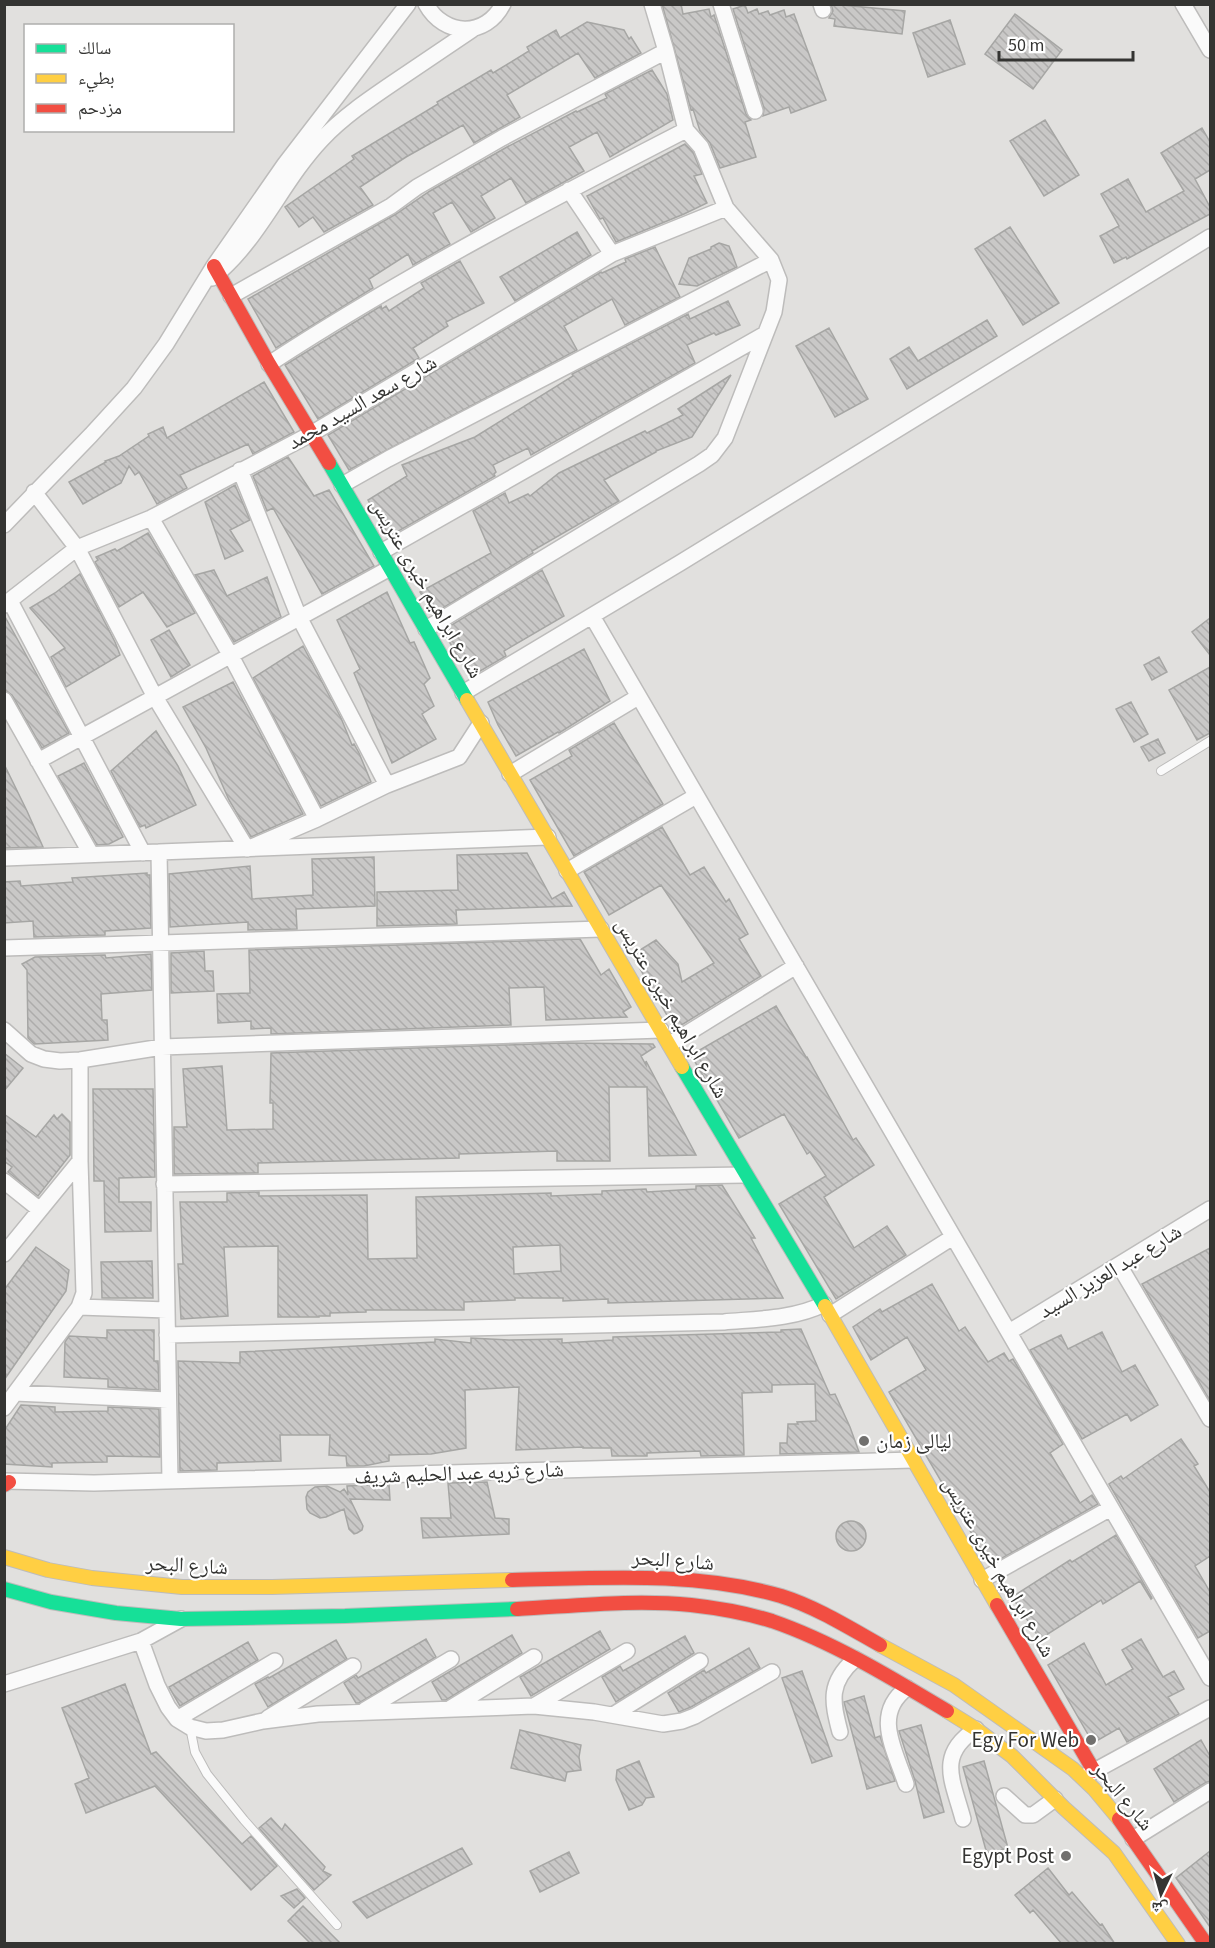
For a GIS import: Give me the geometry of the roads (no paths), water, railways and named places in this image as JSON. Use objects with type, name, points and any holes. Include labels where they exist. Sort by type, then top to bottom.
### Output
[{"type":"main road","name":"شارع ابراهيم خيرى عتريس","points":[[216,270],[745,1174],[827,1309],[982,1580],[1088,1774]]},
{"type":"main road","name":"شارع البحر","points":[[4,1557],[27,1565],[117,1582],[209,1589],[614,1578],[694,1580],[739,1586],[783,1597],[822,1613],[980,1702],[1064,1761],[1088,1774],[1133,1839],[1204,1930],[1206,1944]]},
{"type":"main road","name":"شارع البحر","points":[[4,1588],[51,1602],[116,1613],[181,1619],[345,1616],[647,1603],[689,1605],[730,1611],[771,1621],[855,1659],[907,1688],[976,1729],[1012,1756],[1119,1860],[1178,1944]]},
{"type":"main road","points":[[1043,1786],[1048,1769],[1064,1761]]},
{"type":"main road","points":[[1084,1825],[1098,1817],[1105,1801]]},
{"type":"street","points":[[4,525],[134,388],[166,344],[295,150],[408,4]]},
{"type":"street","points":[[426,4],[441,22],[451,27],[472,29]]},
{"type":"street","points":[[216,270],[234,260],[321,140],[360,106],[472,29],[492,19],[501,8],[515,4]]},
{"type":"street","points":[[426,629],[712,454],[725,438],[774,312],[779,280],[771,261],[726,208],[701,147],[686,130],[652,4]]},
{"type":"street","points":[[721,4],[755,111]]},
{"type":"street","points":[[1183,4],[1210,50]]},
{"type":"street","points":[[231,296],[391,206],[417,187],[502,138],[666,51]]},
{"type":"street","points":[[269,364],[383,293],[569,190],[686,130]]},
{"type":"street","points":[[569,190],[612,254]]},
{"type":"street","name":"شارع سعد السيد محمد","points":[[7,603],[77,548],[151,518],[312,434],[612,254],[726,208]]},
{"type":"street","points":[[463,693],[1210,237]]},
{"type":"street","points":[[342,486],[388,459],[771,261]]},
{"type":"street","points":[[381,552],[765,334]]},
{"type":"street","points":[[240,470],[299,617],[387,784]]},
{"type":"street","points":[[34,492],[77,548],[155,697],[247,849]]},
{"type":"street","points":[[151,518],[231,656],[317,819]]},
{"type":"street","points":[[38,761],[390,567]]},
{"type":"street","points":[[7,603],[143,852]]},
{"type":"street","points":[[591,616],[1210,1678]]},
{"type":"street","points":[[510,774],[638,697]]},
{"type":"street","points":[[4,700],[91,854]]},
{"type":"street","points":[[247,849],[317,819],[387,784],[459,757],[481,723]]},
{"type":"street","points":[[567,871],[696,796]]},
{"type":"street","points":[[4,858],[548,837]]},
{"type":"street","points":[[159,852],[170,1481]]},
{"type":"street","points":[[4,948],[602,929]]},
{"type":"street","points":[[670,1044],[796,966]]},
{"type":"street","points":[[4,1030],[31,1054],[60,1061],[162,1047],[661,1030]]},
{"type":"street","points":[[4,1408],[79,1307],[85,1286],[80,1161],[80,1060]]},
{"type":"street","points":[[4,1254],[80,1161]]},
{"type":"street","points":[[164,1184],[745,1174]]},
{"type":"street","points":[[4,1181],[40,1210]]},
{"type":"street","name":"شارع عبد العزيز السيد","points":[[1009,1332],[1210,1209]]},
{"type":"street","points":[[167,1335],[724,1322],[790,1315],[827,1309],[953,1237]]},
{"type":"street","points":[[1119,1265],[1210,1419]]},
{"type":"street","points":[[79,1307],[166,1310]]},
{"type":"street","points":[[15,1393],[168,1400]]},
{"type":"street","name":"شارع ثريه عبد الحليم شريف","points":[[6,1483],[94,1483],[913,1460]]},
{"type":"street","points":[[982,1580],[1111,1508]]},
{"type":"street","points":[[4,1684],[141,1641],[181,1619]]},
{"type":"street","points":[[141,1641],[168,1707],[184,1723],[206,1731],[318,1714],[534,1706],[613,1715],[663,1724],[695,1716],[772,1672]]},
{"type":"street","points":[[534,1706],[627,1651]]},
{"type":"street","points":[[448,1709],[534,1658]]},
{"type":"street","points":[[363,1712],[451,1659]]},
{"type":"street","points":[[840,1732],[833,1707],[833,1692],[838,1678],[855,1659]]},
{"type":"street","points":[[184,1723],[275,1660]]},
{"type":"street","points":[[613,1715],[700,1661]]},
{"type":"street","points":[[263,1721],[353,1666]]},
{"type":"street","points":[[906,1784],[887,1719],[893,1701],[907,1688]]},
{"type":"street","points":[[1088,1774],[1210,1708]]},
{"type":"street","points":[[963,1819],[950,1769],[951,1756],[957,1744],[976,1729]]},
{"type":"street","points":[[1133,1839],[1210,1791]]},
{"type":"street","points":[[1004,1796],[1025,1815],[1033,1815],[1055,1799]]},
{"type":"lane","points":[[1161,771],[1210,741]]},
{"type":"lane","points":[[184,1723],[195,1752],[207,1774],[244,1820],[337,1925]]},
{"type":"place","name":"ليالى زمان","points":[[864,1441]]},
{"type":"place","name":"Egy For Web","points":[[1091,1740]]},
{"type":"place","name":"Egypt Post","points":[[1066,1856]]}]
